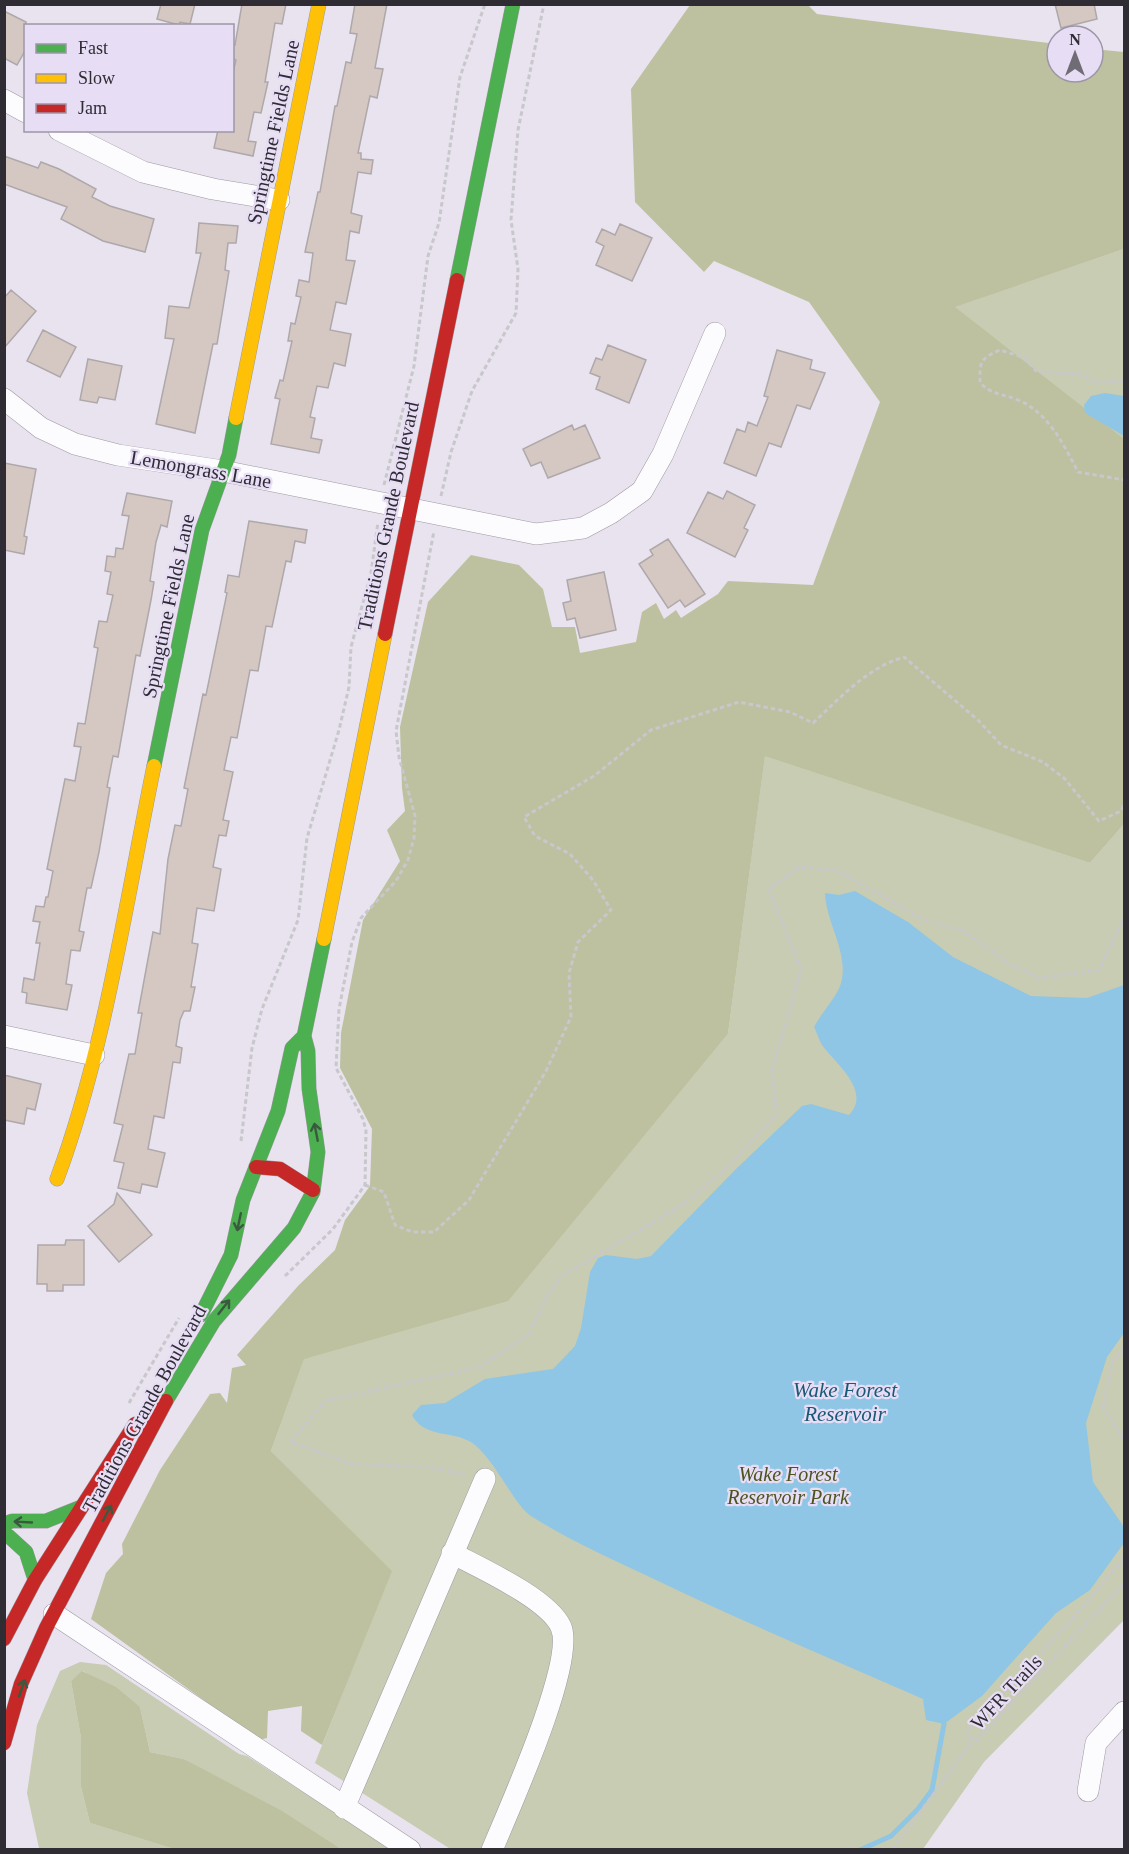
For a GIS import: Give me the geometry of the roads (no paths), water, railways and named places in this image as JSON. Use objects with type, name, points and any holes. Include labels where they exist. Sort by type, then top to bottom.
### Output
[{"type":"main road","name":"Springtime Fields Lane","points":[[57,1179],[75,1130],[94,1055],[202,530],[229,455],[319,4]]},
{"type":"main road","name":"Traditions Grande Boulevard","points":[[153,1394],[223,1275],[231,1255],[243,1200],[279,1111],[292,1048],[304,1036],[409,508],[513,4]]},
{"type":"main road","name":"Traditions Grande Boulevard","points":[[4,1743],[35,1650],[146,1440],[214,1320],[290,1235],[307,1207],[320,1154],[309,1088],[311,1052],[304,1036]]},
{"type":"main road","points":[[256,1167],[280,1168],[313,1190]]},
{"type":"main road","name":"Traditions Grande Boulevard","points":[[4,1639],[35,1580],[141,1414]]},
{"type":"main road","points":[[4,1524],[12,1521],[46,1521],[81,1507]]},
{"type":"main road","points":[[4,1532],[25,1548],[31,1560],[35,1580]]},
{"type":"street","points":[[4,100],[24,111]]},
{"type":"street","points":[[63,132],[143,172],[213,189],[279,200]]},
{"type":"street","name":"Lemongrass Lane","points":[[4,399],[41,428],[75,444],[118,455],[223,471],[536,534],[583,528],[611,513],[642,491],[663,454],[715,333]]},
{"type":"street","points":[[4,1036],[94,1055]]},
{"type":"street","points":[[344,1808],[452,1553],[486,1479]]},
{"type":"street","points":[[452,1553],[533,1597],[561,1627],[564,1650],[560,1670],[521,1781],[492,1850]]},
{"type":"street","points":[[54,1614],[410,1850]]},
{"type":"street","points":[[1088,1791],[1096,1743],[1125,1712]]},
{"type":"water","points":[[1105,393],[1124,396],[1124,436],[1085,413],[1084,405],[1091,396]]},
{"type":"water","name":"Wake Forest Reservoir","points":[[855,891],[908,922],[953,957],[1031,996],[1087,998],[1124,985],[1124,1333],[1107,1357],[1086,1423],[1093,1482],[1124,1527],[1124,1543],[1090,1590],[1056,1613],[982,1696],[944,1724],[926,1720],[923,1699],[689,1596],[561,1534],[525,1511],[475,1445],[459,1437],[425,1428],[412,1415],[421,1405],[445,1403],[485,1379],[553,1369],[575,1346],[581,1328],[590,1272],[598,1258],[606,1255],[637,1259],[651,1256],[736,1169],[802,1106],[811,1104],[849,1115],[855,1106],[854,1087],[843,1069],[822,1045],[814,1027],[841,985],[843,968],[825,893],[839,895]]},
{"type":"waterway","points":[[860,1850],[891,1836],[918,1809],[932,1790],[944,1724]]},
{"type":"park label","name":"Wake Forest Reservoir Park","points":[[788,1486]]}]
